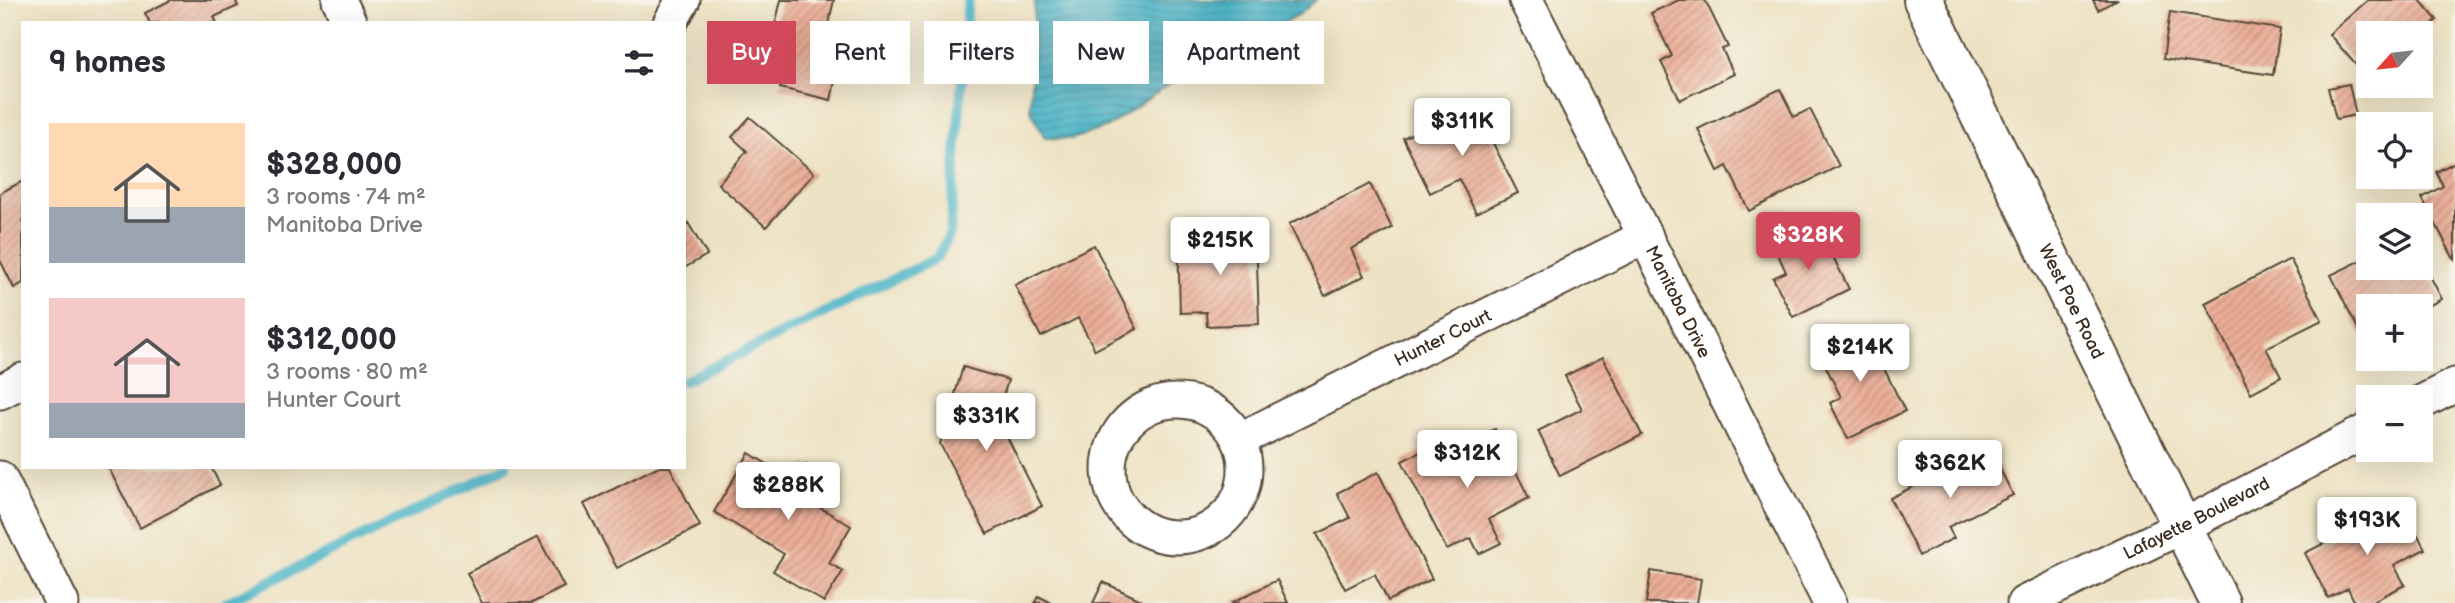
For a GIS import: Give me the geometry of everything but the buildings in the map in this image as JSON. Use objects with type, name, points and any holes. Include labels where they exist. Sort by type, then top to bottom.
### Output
[{"type":"street","points":[[339,0],[349,21]]},
{"type":"street","points":[[671,21],[683,0]]},
{"type":"street","name":"Manitoba Drive","points":[[1526,0],[1829,603]]},
{"type":"street","name":"West Poe Road","points":[[1923,0],[2220,603]]},
{"type":"street","name":"Hunter Court","points":[[1239,440],[1646,236]]},
{"type":"street","points":[[0,392],[21,381]]},
{"type":"street","points":[[2433,396],[2455,385]]},
{"type":"street","points":[[1166,401],[1188,401],[1209,409],[1226,422],[1239,440],[1245,463],[1243,486],[1234,507],[1218,524],[1208,530],[1198,535],[1175,538],[1152,534],[1132,522],[1117,505],[1109,483],[1108,461],[1114,440],[1127,421],[1145,408],[1166,401]]},
{"type":"street","name":"Lafayette Boulevard","points":[[2024,603],[2181,527],[2356,436]]},
{"type":"street","points":[[0,478],[62,603]]},
{"type":"water","points":[[1035,0],[1316,0],[1287,21],[1163,21],[1163,84],[1170,84],[1107,127],[1072,139],[1045,138],[1030,109],[1031,84],[1039,84],[1039,21],[1034,21]]},
{"type":"waterway","points":[[686,380],[937,258],[950,234],[968,0]]},
{"type":"waterway","points":[[225,603],[502,469]]}]
